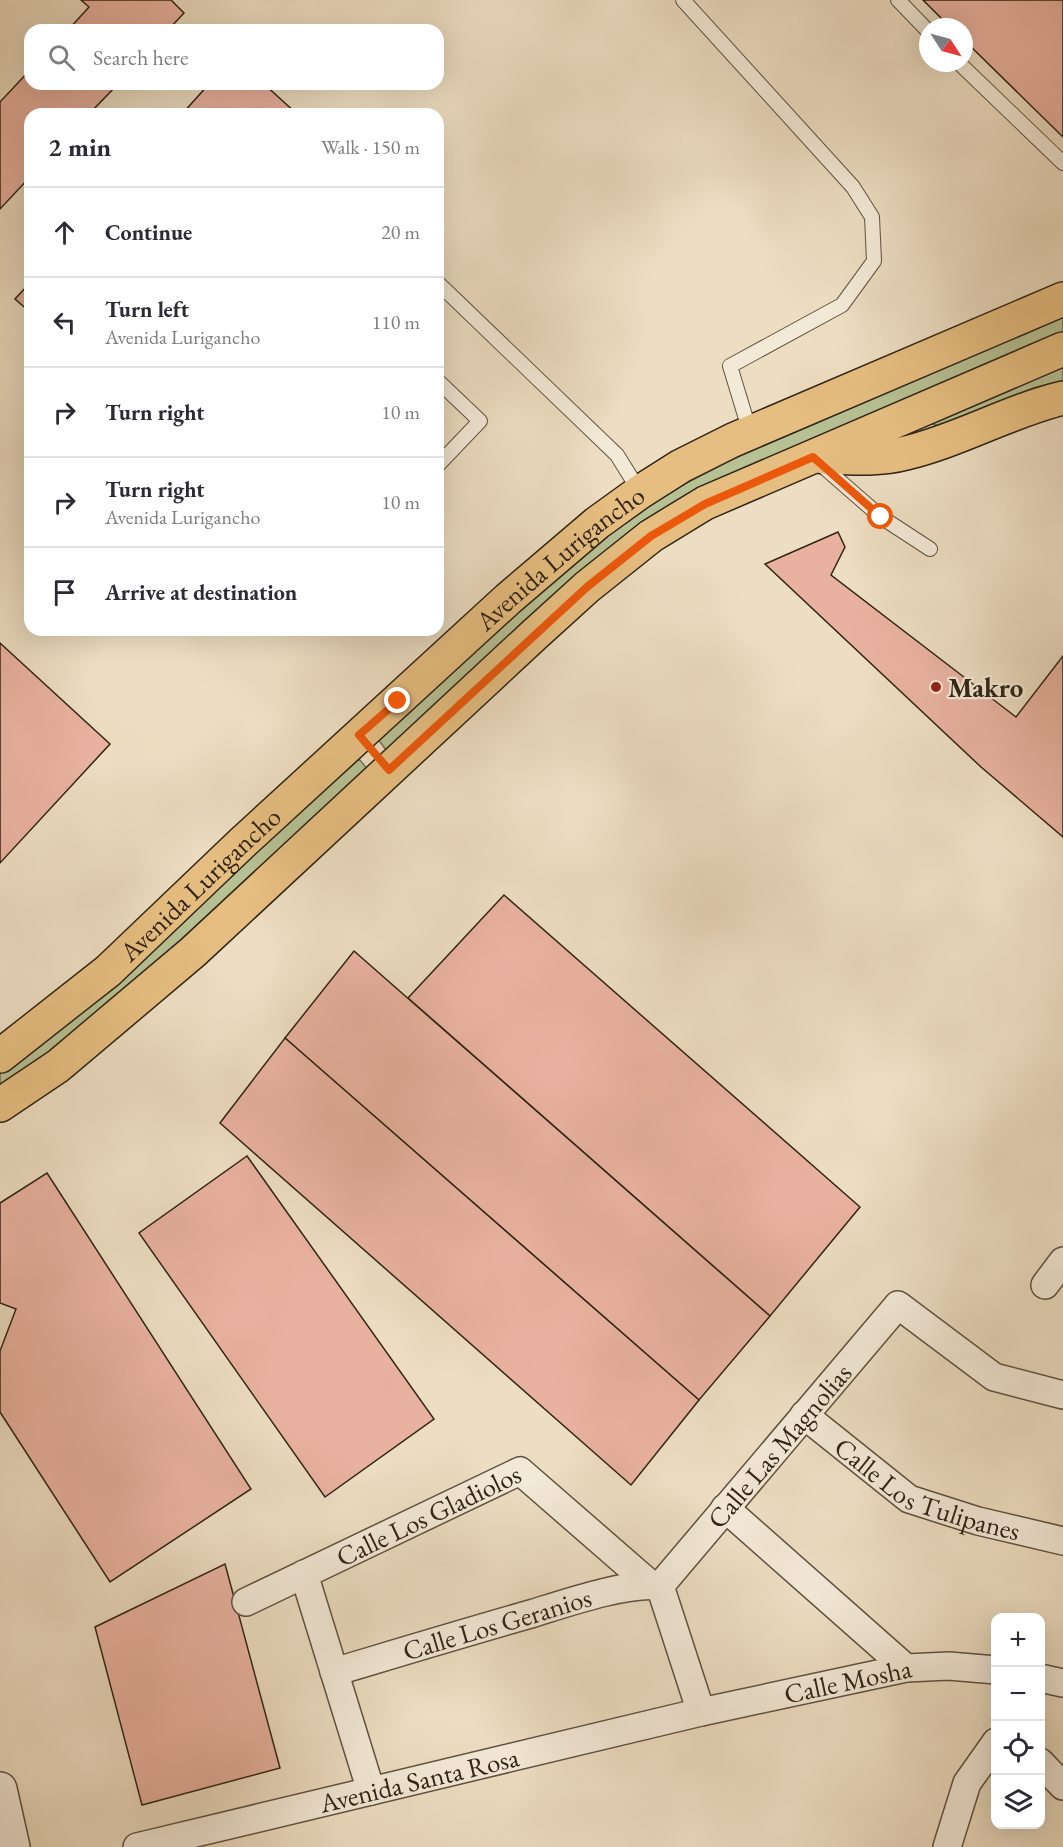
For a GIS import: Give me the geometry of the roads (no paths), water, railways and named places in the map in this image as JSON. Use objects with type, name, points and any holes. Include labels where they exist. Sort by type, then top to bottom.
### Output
[{"type":"main road","name":"Avenida Lurigancho","points":[[0,1056],[108,971],[242,843],[508,599],[597,523],[640,492],[681,466],[750,432],[1063,299]]},
{"type":"main road","name":"Avenida Lurigancho","points":[[0,1105],[58,1066],[193,952],[587,587],[651,536],[705,504],[1063,349]]},
{"type":"main road","points":[[813,457],[870,458],[904,454],[942,443],[1039,404],[1063,398]]},
{"type":"main road","points":[[359,735],[389,770]]},
{"type":"street","points":[[1045,1285],[1063,1261]]},
{"type":"street","name":"Calle Las Magnolias","points":[[655,1585],[725,1508],[898,1305],[994,1377],[1063,1395]]},
{"type":"street","name":"Calle Los Tulipanes","points":[[804,1415],[909,1499],[978,1521],[1063,1540]]},
{"type":"street","name":"Calle Los Gladiolos","points":[[246,1602],[520,1471],[655,1585]]},
{"type":"street","points":[[725,1508],[906,1668]]},
{"type":"street","points":[[304,1574],[371,1791]]},
{"type":"street","points":[[655,1585],[701,1712]]},
{"type":"street","name":"Calle Los Geranios","points":[[334,1672],[569,1602],[655,1585]]},
{"type":"street","name":"Calle Mosha","points":[[701,1712],[906,1668],[949,1666],[991,1670]]},
{"type":"street","points":[[1045,1679],[1063,1683]]},
{"type":"street","name":"Avenida Santa Rosa","points":[[137,1847],[701,1712]]},
{"type":"street","points":[[947,1847],[966,1783],[991,1749]]},
{"type":"street","points":[[1045,1766],[1063,1786]]},
{"type":"street","points":[[0,1789],[13,1847]]},
{"type":"lane","points":[[683,0],[853,187],[872,217],[874,261],[842,305],[730,366],[750,432]]},
{"type":"lane","points":[[898,0],[919,22]]},
{"type":"lane","points":[[968,72],[1063,163]]},
{"type":"lane","points":[[444,289],[617,455],[640,492]]},
{"type":"lane","points":[[444,387],[480,421],[444,459]]},
{"type":"lane","points":[[813,457],[881,517],[930,549]]},
{"type":"place","name":"Makro","points":[[936,687]]}]
